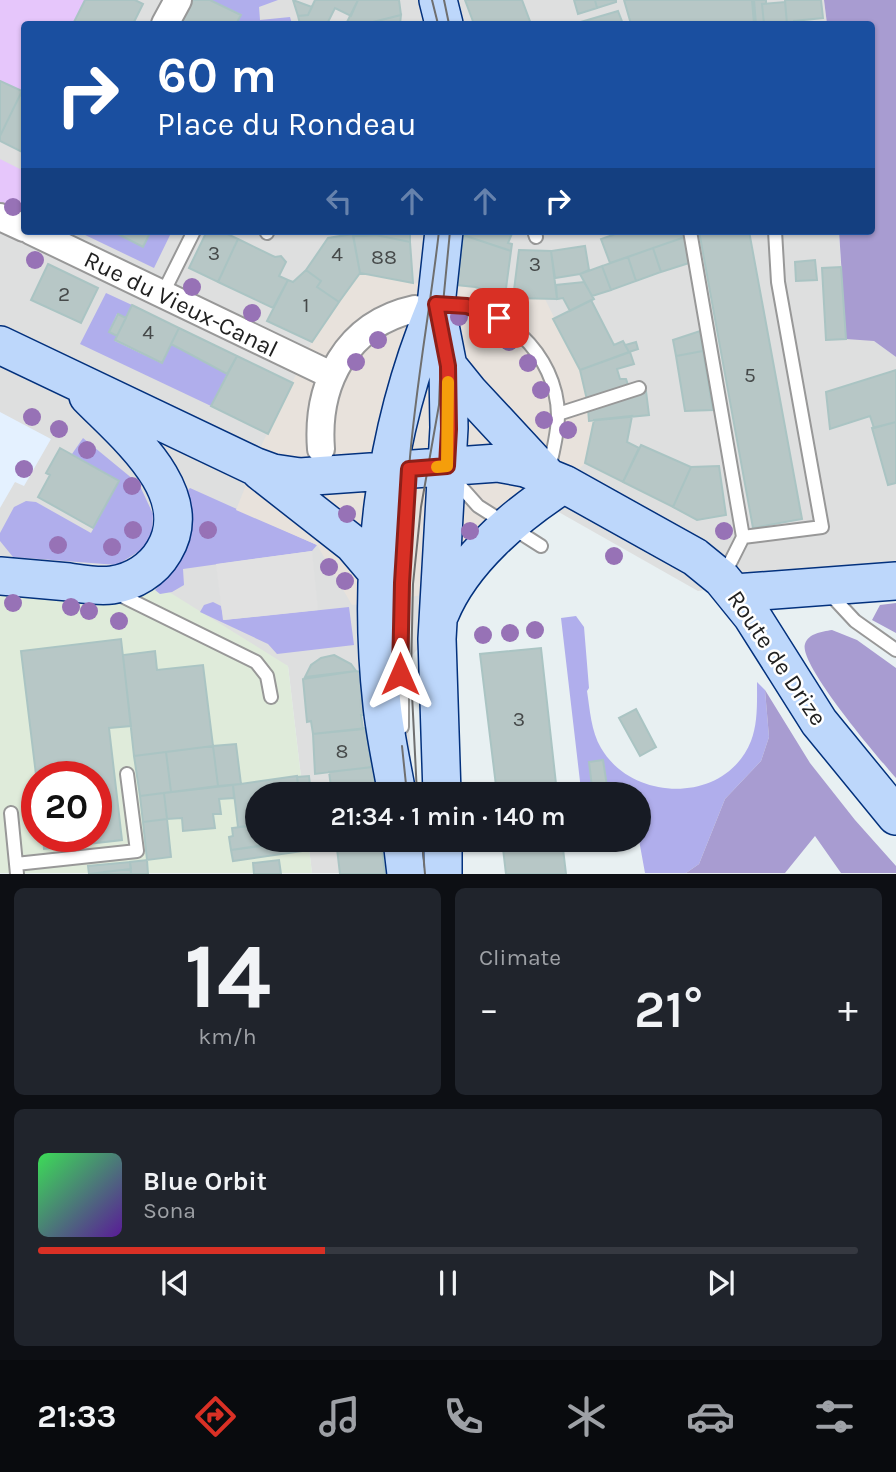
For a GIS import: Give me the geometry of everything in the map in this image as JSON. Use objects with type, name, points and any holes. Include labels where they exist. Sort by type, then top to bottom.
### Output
[{"type":"main road","points":[[438,0],[443,21]]},
{"type":"main road","points":[[395,782],[379,677],[376,571],[384,471],[418,354],[443,235]]},
{"type":"main road","points":[[426,307],[448,366],[469,393],[556,480]]},
{"type":"main road","points":[[0,345],[273,473],[300,477],[498,463],[524,468],[556,480]]},
{"type":"main road","points":[[442,782],[437,669],[439,580],[449,429],[448,366]]},
{"type":"main road","points":[[0,576],[102,586],[133,579],[143,573],[167,547],[173,526],[171,502],[165,485],[143,453],[73,380]]},
{"type":"main road","points":[[254,466],[353,544],[376,571]]},
{"type":"main road","points":[[438,618],[448,595],[461,576],[556,480]]},
{"type":"main road","name":"Route de Drize","points":[[556,480],[695,557],[729,586],[819,722],[896,816]]},
{"type":"main road","points":[[729,586],[823,587],[896,581]]},
{"type":"main road","points":[[403,852],[406,873]]},
{"type":"main road","points":[[443,852],[443,873]]},
{"type":"street","points":[[168,21],[178,0]]},
{"type":"street","points":[[0,217],[21,227]]},
{"type":"street","name":"Rue du Vieux-Canal","points":[[63,238],[162,295],[331,376]]},
{"type":"street","points":[[321,450],[321,404],[331,376],[346,352],[362,336],[383,322],[426,307]]},
{"type":"lane","points":[[162,295],[192,235]]},
{"type":"lane","points":[[691,235],[743,537],[729,586]]},
{"type":"lane","points":[[743,537],[822,527],[778,282],[775,235]]},
{"type":"lane","points":[[426,307],[451,304],[481,310],[514,328],[544,364],[556,399],[558,414],[556,480]]},
{"type":"lane","points":[[558,414],[639,388]]},
{"type":"lane","points":[[447,466],[467,496],[541,546]]},
{"type":"lane","points":[[384,471],[401,594],[402,741],[398,782]]},
{"type":"lane","points":[[102,586],[256,662],[267,676],[271,697]]},
{"type":"lane","points":[[823,587],[855,621],[896,650]]},
{"type":"lane","points":[[11,813],[17,869],[137,851],[127,774]]},
{"type":"shaded area","points":[[0,0],[824,0],[827,21],[21,21],[21,235],[839,235],[841,267],[874,341],[896,357],[896,561],[698,591],[548,506],[405,663],[412,782],[302,782],[288,666],[0,571]]},
{"type":"shaded area","points":[[0,0],[85,0],[74,21],[21,21],[21,91],[0,81]]},
{"type":"shaded area","points":[[210,0],[278,0],[259,7],[260,20],[290,17],[291,21],[237,21],[240,14]]},
{"type":"shaded area","points":[[824,0],[896,0],[896,357],[874,341],[846,339],[839,235],[875,235],[875,21],[827,21]]},
{"type":"shaded area","points":[[0,159],[21,170],[21,216],[0,205]]},
{"type":"shaded area","points":[[85,235],[120,235],[143,247],[149,235],[170,235],[154,268]]},
{"type":"shaded area","points":[[360,273],[413,283],[475,287],[513,298],[545,299],[580,370],[589,420],[594,420],[585,463],[459,590],[352,605],[317,545],[236,510],[263,442],[312,342]]},
{"type":"shaded area","points":[[106,293],[132,305],[126,318],[117,314],[109,331],[117,336],[115,341],[161,363],[171,344],[227,374],[211,406],[80,344]]},
{"type":"shaded area","points":[[0,412],[51,439],[24,486],[15,482],[0,508]]},
{"type":"shaded area","points":[[83,438],[139,484],[153,514],[152,536],[141,550],[117,565],[13,557],[0,541],[0,533],[14,507],[26,501],[36,502],[91,533],[119,481],[72,454]]},
{"type":"shaded area","points":[[190,488],[317,545],[312,551],[183,569],[184,585],[172,592],[160,594],[155,590],[175,567],[187,545],[191,521],[187,491]]},
{"type":"shaded area","points":[[312,551],[318,610],[223,620],[216,564]]},
{"type":"shaded area","points":[[0,571],[161,587],[288,666],[302,782],[245,782],[245,852],[309,852],[312,873],[0,873]]},
{"type":"shaded area","points":[[213,602],[221,606],[224,620],[349,607],[354,645],[277,654],[268,644],[200,612],[204,605]]},
{"type":"shaded area","points":[[896,603],[896,633],[872,620],[880,605]]},
{"type":"shaded area","points":[[576,616],[584,627],[591,720],[601,748],[616,766],[642,782],[580,782],[561,618]]},
{"type":"shaded area","points":[[832,630],[857,640],[896,668],[896,778],[842,712],[806,655],[805,644],[809,637]]},
{"type":"shaded area","points":[[757,682],[765,690],[769,737],[761,761],[725,799],[699,864],[686,873],[645,873],[641,852],[651,852],[651,785],[679,789],[701,785],[722,776],[739,762],[753,734]]},
{"type":"shaded area","points":[[765,690],[810,763],[896,866],[896,873],[841,873],[815,836],[785,873],[686,873],[699,864],[725,799],[761,761],[769,737]]},
{"type":"shaded area","points":[[309,852],[416,852],[417,873],[312,873]]},
{"type":"building","points":[[85,0],[135,0],[143,4],[134,21],[74,21]]},
{"type":"building","points":[[193,0],[210,0],[241,15],[238,21],[182,21]]},
{"type":"building","points":[[293,0],[312,7],[308,15],[298,16]]},
{"type":"building","points":[[315,0],[358,0],[351,16],[335,8],[328,21],[299,21],[298,16],[308,15]]},
{"type":"building","points":[[358,0],[399,0],[401,15],[377,21],[348,21]]},
{"type":"building","points":[[465,0],[522,0],[530,21],[473,21]]},
{"type":"building","points":[[574,0],[595,0],[597,8],[578,14]]},
{"type":"building","points":[[595,0],[616,0],[616,2],[597,8]]},
{"type":"building","points":[[624,0],[752,0],[754,21],[630,21]]},
{"type":"building","points":[[754,0],[766,0],[766,4],[762,4],[764,21],[756,21]]},
{"type":"building","points":[[785,0],[821,0],[823,18],[787,21]]},
{"type":"building","points":[[785,2],[787,21],[764,21],[762,4]]},
{"type":"building","points":[[618,11],[622,21],[584,21]]},
{"type":"building","points":[[401,15],[400,21],[377,21]]},
{"type":"building","points":[[0,81],[21,91],[21,93],[0,136]]},
{"type":"building","points":[[21,96],[21,152],[0,141]]},
{"type":"building","points":[[120,235],[149,235],[143,247]]},
{"type":"building","points":[[205,235],[230,235],[238,239],[218,282],[189,268]]},
{"type":"building","points":[[353,235],[360,273],[339,302],[317,287],[321,281],[306,270],[328,238]]},
{"type":"building","points":[[376,235],[410,235],[410,242]]},
{"type":"building","points":[[376,235],[410,242],[413,283],[360,273],[353,236]]},
{"type":"building","points":[[463,235],[511,235],[508,243],[512,244],[511,251]]},
{"type":"building","points":[[463,235],[511,251],[505,296],[457,285]]},
{"type":"building","points":[[612,235],[685,237],[610,263],[601,239]]},
{"type":"building","points":[[700,235],[750,235],[802,519],[753,528]]},
{"type":"building","points":[[685,237],[689,263],[661,272],[653,248]]},
{"type":"building","points":[[238,239],[275,257],[281,256],[286,262],[279,276],[288,280],[273,308],[218,282]]},
{"type":"building","points":[[585,246],[589,270],[555,278],[551,251]]},
{"type":"building","points":[[653,248],[661,272],[636,281],[628,257]]},
{"type":"building","points":[[519,250],[551,251],[557,299],[513,298]]},
{"type":"building","points":[[628,257],[636,281],[611,290],[602,266]]},
{"type":"building","points":[[815,260],[817,280],[796,281],[795,262]]},
{"type":"building","points":[[48,264],[98,288],[81,323],[31,300]]},
{"type":"building","points":[[602,266],[611,290],[592,296],[580,274]]},
{"type":"building","points":[[841,267],[846,339],[826,340],[822,268]]},
{"type":"building","points":[[306,270],[321,281],[317,287],[339,302],[312,342],[267,321],[288,280],[293,282]]},
{"type":"building","points":[[584,282],[594,299],[570,311],[563,298],[557,299],[556,285]]},
{"type":"building","points":[[591,300],[614,345],[623,341],[629,352],[580,370],[553,319]]},
{"type":"building","points":[[132,305],[179,328],[162,363],[115,340]]},
{"type":"building","points":[[118,314],[126,318],[117,336],[109,332]]},
{"type":"building","points":[[179,328],[237,356],[227,374],[171,344]]},
{"type":"building","points":[[700,331],[703,351],[676,356],[673,340]]},
{"type":"building","points":[[636,342],[638,349],[629,352],[625,345]]},
{"type":"building","points":[[703,351],[713,410],[685,411],[676,356]]},
{"type":"building","points":[[630,352],[634,364],[617,369],[620,379],[626,379],[628,385],[587,400],[580,370]]},
{"type":"building","points":[[237,356],[293,383],[268,434],[211,406]]},
{"type":"building","points":[[896,370],[896,422],[874,428],[870,416],[830,429],[826,392]]},
{"type":"building","points":[[646,391],[649,415],[589,421],[588,409]]},
{"type":"building","points":[[632,416],[627,442],[639,448],[623,482],[585,463],[594,420]]},
{"type":"building","points":[[896,422],[896,483],[888,485],[872,428]]},
{"type":"building","points":[[641,445],[691,467],[673,507],[623,482]]},
{"type":"building","points":[[60,448],[119,481],[93,528],[38,497],[50,475],[46,473]]},
{"type":"building","points":[[719,466],[726,515],[697,520],[673,507],[691,467]]},
{"type":"building","points":[[121,639],[131,726],[109,728],[122,840],[112,841],[112,761],[34,761],[21,651]]},
{"type":"building","points":[[541,648],[556,782],[496,782],[480,654]]},
{"type":"building","points":[[155,651],[157,670],[203,665],[213,746],[134,756],[123,655]]},
{"type":"building","points":[[334,655],[351,664],[356,671],[305,677],[311,665],[321,658]]},
{"type":"building","points":[[360,672],[365,715],[361,715],[363,729],[313,734],[311,721],[307,722],[303,679]]},
{"type":"building","points":[[636,709],[656,747],[640,756],[619,718]]},
{"type":"building","points":[[366,728],[372,767],[315,774],[313,734]]},
{"type":"building","points":[[236,744],[241,784],[218,786],[213,746]]},
{"type":"building","points":[[213,746],[218,786],[171,792],[166,752]]},
{"type":"building","points":[[166,752],[171,792],[140,796],[134,756]]},
{"type":"building","points":[[603,760],[606,782],[591,782],[589,762]]},
{"type":"building","points":[[373,767],[375,782],[330,782],[329,772]]},
{"type":"building","points":[[297,776],[298,782],[254,782]]},
{"type":"building","points":[[309,776],[310,782],[298,782],[297,777]]},
{"type":"building","points":[[245,783],[245,826],[238,827],[233,785]]},
{"type":"building","points":[[233,785],[234,798],[219,799],[221,814],[213,814],[215,828],[183,831],[182,818],[167,819],[164,793]]},
{"type":"building","points":[[164,793],[167,819],[143,822],[140,796]]},
{"type":"building","points":[[167,819],[171,857],[147,860],[143,822]]},
{"type":"building","points":[[245,826],[245,848],[231,850],[229,837],[233,836],[232,828]]},
{"type":"building","points":[[245,848],[245,852],[296,852],[233,861],[231,850]]},
{"type":"building","points":[[337,852],[382,852],[385,874],[340,874]]},
{"type":"building","points":[[503,852],[563,852],[566,874],[506,874]]},
{"type":"building","points":[[147,860],[148,874],[131,874],[130,862]]},
{"type":"building","points":[[279,860],[281,874],[254,874],[253,863]]},
{"type":"building","points":[[130,862],[131,869],[89,874],[88,866]]},
{"type":"building","points":[[131,869],[131,874],[104,874],[104,872]]},
{"type":"tram line","points":[[432,0],[437,21]]},
{"type":"tram line","points":[[444,0],[448,21]]},
{"type":"tram line","points":[[409,469],[438,235]]},
{"type":"tram line","points":[[416,782],[411,674],[413,584],[421,507],[439,405],[443,304],[450,235]]},
{"type":"tram line","points":[[402,746],[406,782]]},
{"type":"tram line","points":[[423,852],[425,874]]},
{"type":"slow traffic","points":[[437,467],[447,466],[448,382]]},
{"type":"route","points":[[400,674],[409,469],[447,466],[448,366],[436,304],[467,306],[499,318]]}]
